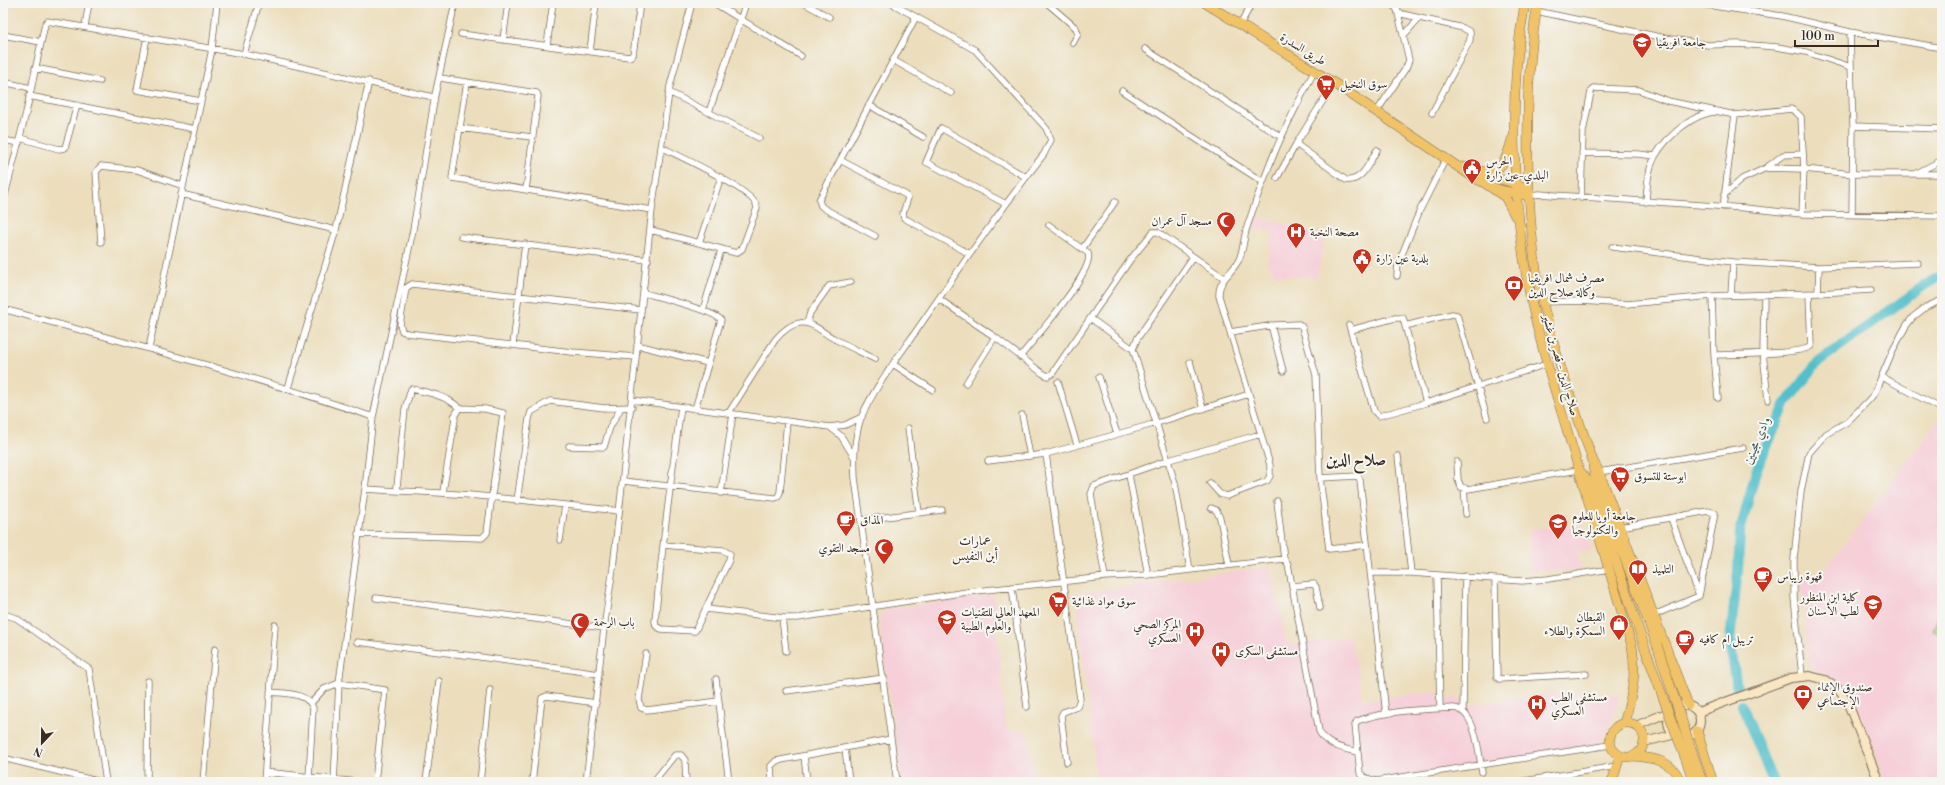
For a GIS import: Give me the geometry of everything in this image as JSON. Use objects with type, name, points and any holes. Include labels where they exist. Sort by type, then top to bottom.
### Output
[{"type":"main road","name":"طريق السدرة","points":[[1205,3],[1315,70],[1486,184]]},
{"type":"main road","name":"صلاح الدين - قصر بن غشير","points":[[1525,3],[1518,51],[1515,130],[1516,195],[1520,231],[1529,290],[1547,364],[1632,646],[1635,662],[1633,691],[1624,723]]},
{"type":"main road","points":[[1537,7],[1528,90],[1529,193],[1533,246],[1543,302],[1566,386],[1593,461],[1596,481],[1657,645],[1702,782]]},
{"type":"main road","points":[[1460,167],[1486,172],[1497,169],[1507,158],[1515,130]]},
{"type":"main road","points":[[1460,167],[1516,184],[1529,193]]},
{"type":"main road","points":[[1486,184],[1516,195],[1529,193]]},
{"type":"main road","points":[[1486,184],[1502,194],[1508,200],[1520,231]]},
{"type":"main road","points":[[1593,461],[1600,472],[1688,705],[1698,712],[1700,724],[1697,731],[1687,737],[1676,734],[1644,742]]},
{"type":"main road","points":[[1578,470],[1590,484],[1646,651],[1694,782]]},
{"type":"main road","points":[[1698,712],[1790,678],[1802,676],[1825,680],[1843,694],[1848,701],[1879,782]]},
{"type":"main road","points":[[1636,726],[1671,711],[1677,706],[1688,705]]},
{"type":"main road","points":[[1671,711],[1668,718],[1669,726],[1676,734]]},
{"type":"main road","points":[[1633,756],[1641,749],[1644,742],[1642,733],[1636,726],[1624,723],[1618,725],[1612,730],[1610,737],[1610,745],[1614,751],[1620,756],[1633,756],[1664,761],[1675,770],[1681,782]]},
{"type":"main road","points":[[1697,731],[1714,782]]},
{"type":"main road","points":[[1612,782],[1620,756]]},
{"type":"street","points":[[85,26],[89,3]]},
{"type":"street","points":[[149,348],[212,49],[217,3]]},
{"type":"street","points":[[244,54],[259,3]]},
{"type":"street","points":[[334,781],[339,683],[358,534],[366,489],[373,417],[413,230],[435,95],[440,78],[455,3]]},
{"type":"street","points":[[503,40],[508,3]]},
{"type":"street","points":[[547,45],[553,3]]},
{"type":"street","points":[[590,51],[596,3]]},
{"type":"street","points":[[461,34],[590,51],[629,58],[632,56],[640,3]]},
{"type":"street","points":[[586,782],[632,407],[637,345],[648,260],[652,210],[670,92],[692,3]]},
{"type":"street","points":[[714,3],[801,56]]},
{"type":"street","points":[[709,112],[746,3]]},
{"type":"street","points":[[804,3],[828,17]]},
{"type":"street","points":[[891,3],[976,50],[1046,128],[1051,137],[1051,143],[970,254],[893,364],[862,417],[856,435],[854,458],[860,520],[884,678],[890,739],[897,782]]},
{"type":"street","points":[[1047,3],[1076,28],[1078,32],[1073,43]]},
{"type":"street","points":[[1240,25],[1252,3]]},
{"type":"street","points":[[1377,111],[1409,63],[1408,51],[1397,9],[1390,3]]},
{"type":"street","points":[[1694,3],[1782,16],[1850,32],[1942,48]]},
{"type":"street","points":[[1537,7],[1665,38],[1708,45],[1738,44],[1777,47],[1806,52],[1851,68]]},
{"type":"street","points":[[1398,13],[1463,28],[1470,32],[1470,40],[1432,113]]},
{"type":"street","points":[[875,236],[826,209],[820,204],[820,198],[916,17]]},
{"type":"street","points":[[1404,34],[1419,18]]},
{"type":"street","points":[[3,203],[45,24],[47,21],[85,26],[244,54],[369,81],[433,97],[435,95]]},
{"type":"street","points":[[1850,32],[1853,126],[1852,214]]},
{"type":"street","points":[[3,35],[41,42]]},
{"type":"street","points":[[147,37],[137,90],[201,101]]},
{"type":"street","points":[[1145,49],[1280,138]]},
{"type":"street","points":[[893,60],[951,93]]},
{"type":"street","points":[[35,68],[100,80]]},
{"type":"street","points":[[1210,483],[1220,494],[1227,496],[1267,482],[1271,472],[1219,296],[1220,287],[1224,278],[1236,266],[1240,259],[1246,232],[1280,138],[1315,70]]},
{"type":"street","points":[[440,78],[537,93],[538,96],[526,190]]},
{"type":"street","points":[[288,388],[336,230],[369,81]]},
{"type":"street","points":[[3,82],[31,88]]},
{"type":"street","points":[[466,82],[451,178],[652,210]]},
{"type":"street","points":[[1277,178],[1296,144],[1334,83]]},
{"type":"street","points":[[1580,198],[1583,132],[1593,88],[1639,90],[1668,101],[1709,108],[1715,112]]},
{"type":"street","points":[[1122,91],[1263,182]]},
{"type":"street","points":[[670,92],[759,138]]},
{"type":"street","points":[[29,96],[195,129]]},
{"type":"street","points":[[3,140],[19,140],[59,149],[65,148],[77,105]]},
{"type":"street","points":[[869,105],[923,137]]},
{"type":"street","points":[[1646,202],[1650,171],[1655,156],[1674,134],[1685,125],[1701,116],[1715,112],[1735,115],[1791,110],[1796,112],[1800,117],[1804,168],[1802,214]]},
{"type":"street","points":[[1723,207],[1735,115]]},
{"type":"street","points":[[1853,126],[1942,129]]},
{"type":"street","points":[[459,128],[532,137]]},
{"type":"street","points":[[1006,204],[926,162],[941,128],[1026,177]]},
{"type":"street","points":[[1296,144],[1346,180],[1350,181],[1360,178],[1377,150]]},
{"type":"street","points":[[651,230],[736,253],[741,251],[757,205],[750,196],[721,177],[661,147]]},
{"type":"street","points":[[1582,153],[1638,154],[1655,156]]},
{"type":"street","points":[[1724,195],[1742,179],[1766,168],[1783,156],[1803,154]]},
{"type":"street","points":[[1397,276],[1398,264],[1418,215],[1446,158]]},
{"type":"street","points":[[840,160],[906,195],[908,198],[903,213],[904,218],[970,254]]},
{"type":"street","points":[[1915,174],[1942,160]]},
{"type":"street","points":[[102,242],[96,172],[101,166],[137,170],[182,186]]},
{"type":"street","points":[[1766,168],[1804,168],[1853,174],[1942,174]]},
{"type":"street","points":[[699,243],[721,177]]},
{"type":"street","points":[[1529,193],[1802,214],[1942,216]]},
{"type":"street","points":[[181,194],[336,230]]},
{"type":"street","points":[[1082,249],[1115,202]]},
{"type":"street","points":[[1020,356],[1082,278],[1088,266],[1088,253],[1050,225]]},
{"type":"street","points":[[939,299],[995,337],[1048,376],[1052,374],[1090,318],[1153,232],[1158,232],[1224,278]]},
{"type":"street","points":[[461,237],[648,260]]},
{"type":"street","points":[[513,345],[525,244]]},
{"type":"street","points":[[1612,247],[1733,262],[1819,267],[1918,263]]},
{"type":"street","points":[[703,310],[721,250]]},
{"type":"street","points":[[1133,349],[1138,339],[1193,257]]},
{"type":"street","points":[[1731,295],[1733,262]]},
{"type":"street","points":[[1818,294],[1819,267]]},
{"type":"street","points":[[807,323],[810,313],[829,286],[851,282]]},
{"type":"street","points":[[636,357],[407,333],[402,331],[400,324],[406,288],[409,285],[641,310]]},
{"type":"street","points":[[1543,302],[1581,301],[1626,304],[1712,296],[1818,294],[1871,290]]},
{"type":"street","points":[[644,293],[703,310],[719,317],[721,320],[695,409]]},
{"type":"street","points":[[1714,355],[1792,352],[1805,350],[1811,346],[1809,294]]},
{"type":"street","points":[[1764,295],[1763,353],[1768,400]]},
{"type":"street","points":[[1712,296],[1714,355],[1718,398]]},
{"type":"street","points":[[1802,676],[1794,597],[1794,559],[1801,491],[1809,453],[1826,434],[1847,422],[1874,394],[1893,350],[1906,326],[1913,317],[1926,307],[1942,300]]},
{"type":"street","points":[[3,309],[149,348],[288,388],[373,417]]},
{"type":"street","points":[[1405,326],[1452,314],[1457,315],[1487,418]]},
{"type":"street","points":[[1426,403],[1403,318],[1398,317],[1350,327],[1375,414],[1379,416],[1385,416],[1477,387],[1547,364]]},
{"type":"street","points":[[1090,318],[1133,349],[1175,483],[1190,570]]},
{"type":"street","points":[[721,493],[730,414],[779,336],[794,324],[807,323],[875,359]]},
{"type":"street","points":[[1230,332],[1271,325],[1299,324],[1303,330],[1316,375],[1320,478],[1329,549],[1366,545]]},
{"type":"street","points":[[1271,325],[1283,371]]},
{"type":"street","points":[[966,383],[995,337]]},
{"type":"street","points":[[637,345],[708,363]]},
{"type":"street","points":[[1190,362],[1203,409]]},
{"type":"street","points":[[893,364],[932,390]]},
{"type":"street","points":[[1099,377],[1117,434]]},
{"type":"street","points":[[1882,377],[1942,409]]},
{"type":"street","points":[[1058,382],[1078,445]]},
{"type":"street","points":[[358,534],[482,538],[487,533],[503,413],[485,409],[459,408],[453,402],[442,397],[411,389],[405,409],[397,487],[398,491]]},
{"type":"street","points":[[988,461],[1046,454],[1157,424],[1249,394]]},
{"type":"street","points":[[632,400],[830,427],[845,425],[862,417]]},
{"type":"street","points":[[517,501],[530,412],[550,401],[604,408],[632,407]]},
{"type":"street","points":[[663,545],[723,550],[729,552],[729,560],[695,631],[661,629],[656,626],[655,621],[663,545],[670,487],[681,407]]},
{"type":"street","points":[[443,492],[455,419],[454,417],[459,408]]},
{"type":"street","points":[[568,446],[604,447],[610,427],[621,408]]},
{"type":"street","points":[[1022,415],[1030,456]]},
{"type":"street","points":[[623,481],[721,493],[771,498],[778,497],[780,492],[787,422]]},
{"type":"street","points":[[830,427],[841,436],[854,458]]},
{"type":"street","points":[[908,428],[919,513]]},
{"type":"street","points":[[1105,577],[1091,490],[1094,486],[1169,460],[1261,434]]},
{"type":"street","points":[[1600,472],[1743,448]]},
{"type":"street","points":[[1046,454],[1080,699],[1077,707],[1063,712],[1061,716],[1067,762]]},
{"type":"street","points":[[1398,456],[1411,573]]},
{"type":"street","points":[[1457,462],[1458,480],[1464,488],[1466,514]]},
{"type":"street","points":[[1464,488],[1476,489],[1578,470]]},
{"type":"street","points":[[1129,475],[1148,575]]},
{"type":"street","points":[[1320,478],[1359,477],[1366,545],[1372,573],[1386,714]]},
{"type":"street","points":[[366,489],[443,492],[619,511]]},
{"type":"street","points":[[1277,501],[1284,559],[1288,564],[1322,738],[1330,744],[1357,752]]},
{"type":"street","points":[[560,540],[565,505]]},
{"type":"street","points":[[1211,508],[1216,510],[1220,518],[1229,565]]},
{"type":"street","points":[[860,520],[942,510]]},
{"type":"street","points":[[1620,527],[1712,511],[1715,513],[1699,596]]},
{"type":"street","points":[[1671,518],[1699,596]]},
{"type":"street","points":[[706,609],[782,618],[798,618],[1012,587],[1105,577],[1148,575],[1284,559]]},
{"type":"street","points":[[1372,573],[1411,573],[1522,581],[1548,579],[1610,569]]},
{"type":"street","points":[[1438,575],[1440,709]]},
{"type":"street","points":[[1464,711],[1465,576]]},
{"type":"street","points":[[1495,580],[1497,677],[1499,679],[1586,674]]},
{"type":"street","points":[[1292,586],[1314,584],[1316,587],[1320,608]]},
{"type":"street","points":[[1012,587],[1028,707]]},
{"type":"street","points":[[1654,616],[1699,596]]},
{"type":"street","points":[[376,598],[604,628]]},
{"type":"street","points":[[3,614],[16,618],[89,669],[106,782]]},
{"type":"street","points":[[782,618],[786,651]]},
{"type":"street","points":[[264,782],[275,625]]},
{"type":"street","points":[[357,642],[473,656],[599,674]]},
{"type":"street","points":[[203,782],[215,649]]},
{"type":"street","points":[[646,654],[639,702],[641,708],[647,710],[719,701]]},
{"type":"street","points":[[786,691],[884,678]]},
{"type":"street","points":[[716,679],[729,782]]},
{"type":"street","points":[[147,782],[148,681]]},
{"type":"street","points":[[426,782],[439,682]]},
{"type":"street","points":[[311,703],[324,689],[339,683],[385,690],[375,782]]},
{"type":"street","points":[[480,782],[490,690]]},
{"type":"street","points":[[270,692],[292,694],[307,699],[311,703],[313,708],[309,777]]},
{"type":"street","points":[[532,782],[542,698],[548,696],[596,703]]},
{"type":"street","points":[[1482,772],[1481,764],[1469,718],[1464,711],[1457,708],[1386,714],[1357,721],[1355,725],[1360,773],[1370,780],[1376,781],[1481,764],[1610,745]]},
{"type":"street","points":[[772,782],[770,770],[773,762],[890,739]]},
{"type":"street","points":[[845,748],[849,782]]},
{"type":"street","points":[[653,782],[675,755],[684,757],[686,782]]},
{"type":"street","points":[[804,756],[807,782]]},
{"type":"street","points":[[3,758],[101,782]]},
{"type":"street","points":[[1517,782],[1617,766]]},
{"type":"street","points":[[265,772],[334,781],[358,782]]},
{"type":"shaded area","name":"مصحة النخبة","points":[[1256,217],[1325,235],[1317,278],[1276,275],[1267,264],[1273,232],[1255,228]]},
{"type":"shaded area","name":"كلية ابن المنظور لطب الأسنان","points":[[1942,415],[1942,782],[1886,782],[1855,699],[1844,688],[1810,666],[1800,577],[1822,574]]},
{"type":"shaded area","name":"جامعة أويا للعلوم والتكنولوجيا","points":[[1583,525],[1592,550],[1577,553],[1582,570],[1529,572],[1529,529]]},
{"type":"shaded area","name":"مستشفى السكرى","points":[[1270,567],[1288,645],[1350,637],[1363,700],[1439,691],[1438,700],[1459,698],[1471,705],[1557,693],[1587,696],[1621,694],[1608,730],[1599,746],[1361,782],[1097,782],[1076,594]]},
{"type":"shaded area","points":[[994,595],[1006,731],[1026,730],[1035,782],[902,782],[879,620],[886,609]]},
{"type":"green space","points":[[1939,613],[1942,614],[1942,635],[1933,631]]},
{"type":"waterway","name":"وادي مجينين","points":[[1737,688],[1730,640],[1738,571],[1740,532],[1756,471],[1786,403],[1819,361],[1925,285],[1942,275]]},
{"type":"waterway","name":"وادي مجينين","points":[[1742,705],[1773,782]]},
{"type":"place","name":"جامعة افريقيا","points":[[1642,59]]},
{"type":"place","name":"سوق النخيل","points":[[1326,101]]},
{"type":"place","name":"الحرس البلدي-عين زارة","points":[[1472,185]]},
{"type":"place","name":"مسجد آل عمران","points":[[1226,238]]},
{"type":"place","name":"مصحة النخبة","points":[[1296,249]]},
{"type":"place","name":"بلدية عين زارة","points":[[1362,275]]},
{"type":"place","name":"مصرف شمال افريقيا وكالة صلاح الدين","points":[[1514,302]]},
{"type":"place","name":"ابوستة للتسوق","points":[[1620,493]]},
{"type":"place","name":"المذاق","points":[[846,537]]},
{"type":"place","name":"جامعة أويا للعلوم والتكنولوجيا","points":[[1558,540]]},
{"type":"place","name":"مسجد التقوي","points":[[884,565]]},
{"type":"place","name":"التلميذ","points":[[1638,586]]},
{"type":"place","name":"قهوة ريباس","points":[[1763,593]]},
{"type":"place","name":"سوق مواد غذائية","points":[[1058,618]]},
{"type":"place","name":"كلية ابن المنظور لطب الأسنان","points":[[1873,621]]},
{"type":"place","name":"المعهد العالي للتقنيات والعلوم الطبية","points":[[947,636]]},
{"type":"place","name":"باب الرحمة","points":[[580,639]]},
{"type":"place","name":"القبطان السمكرة والطلاء","points":[[1619,641]]},
{"type":"place","name":"المركز الصحي العسكري","points":[[1195,648]]},
{"type":"place","name":"تريبل ام كافيه","points":[[1685,656]]},
{"type":"place","name":"مستشفى السكرى","points":[[1221,668]]},
{"type":"place","name":"صندوق الإنماء الإجتماعي","points":[[1803,711]]},
{"type":"place","name":"مستشفي الطب العسكري","points":[[1537,721]]},
{"type":"district","name":"صلاح الدين","points":[[1356,459]]},
{"type":"district","name":"عمارات أبن النفيس","points":[[975,548]]}]
